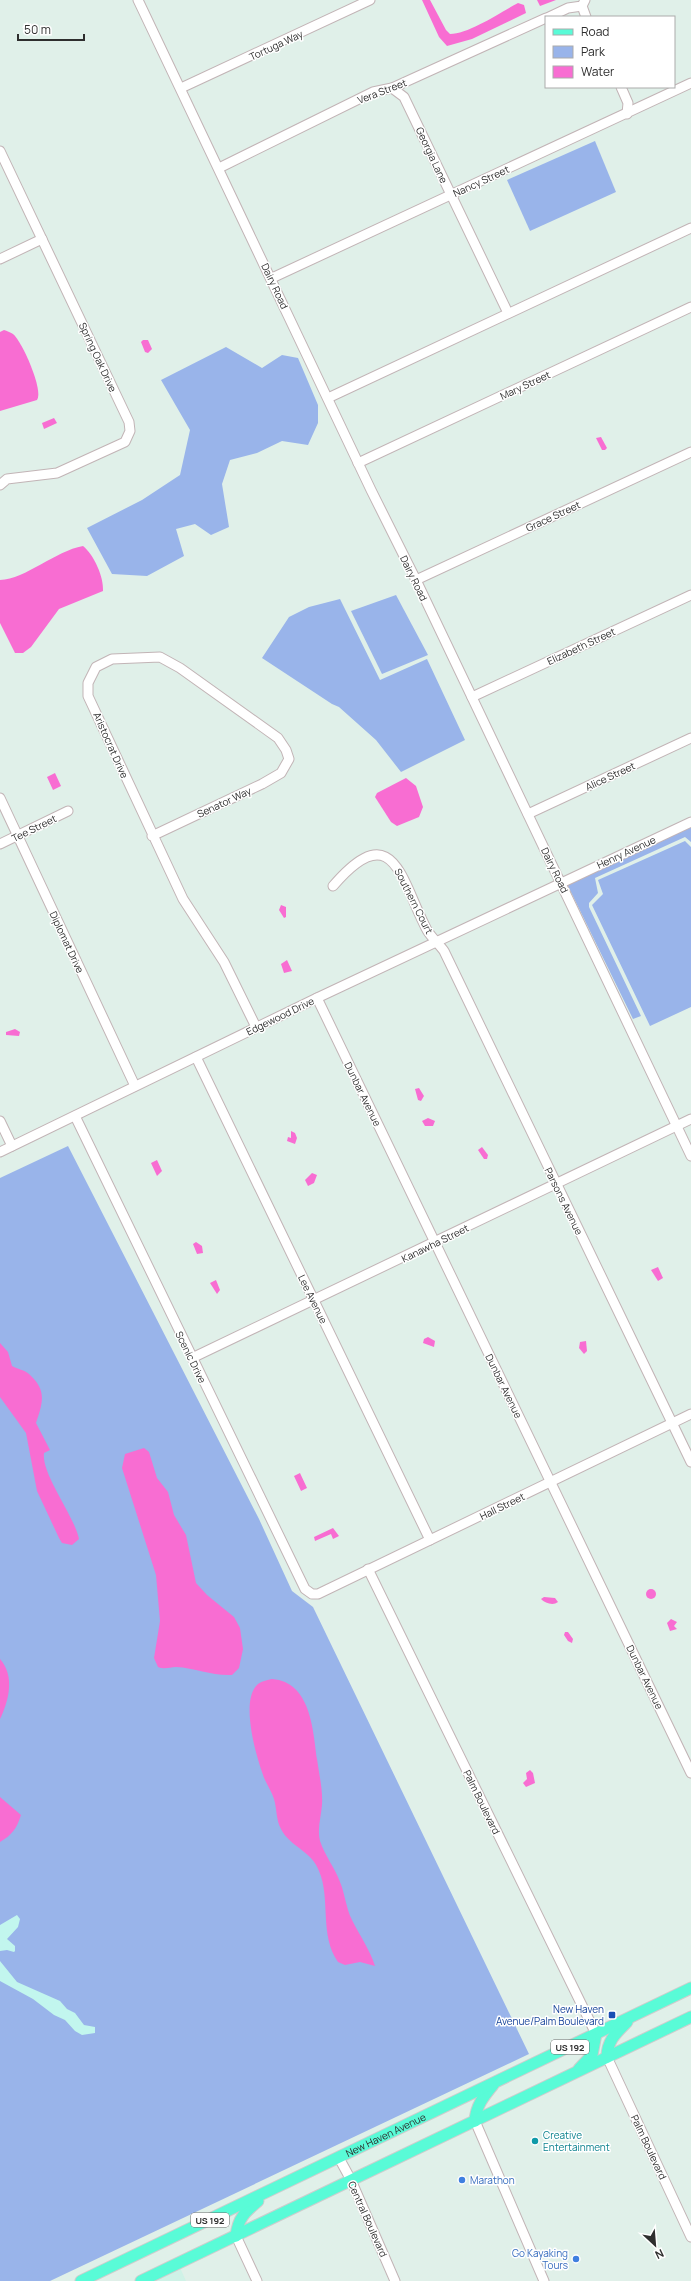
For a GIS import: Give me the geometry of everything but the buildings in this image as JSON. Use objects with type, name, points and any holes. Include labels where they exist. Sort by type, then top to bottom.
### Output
[{"type":"main road","name":"New Haven Avenue","points":[[81,2281],[94,2278],[338,2158],[691,1988]]},
{"type":"main road","points":[[607,2058],[607,2046],[612,2037],[632,2017]]},
{"type":"main road","name":"US 192","points":[[141,2281],[691,2017]]},
{"type":"main road","points":[[576,2072],[592,2055],[596,2034]]},
{"type":"main road","points":[[475,2121],[476,2110],[480,2101],[494,2083]]},
{"type":"main road","points":[[236,2236],[238,2224],[242,2214],[269,2192]]},
{"type":"street","name":"Dairy Road","points":[[138,0],[272,278],[358,463],[416,580],[691,1156]]},
{"type":"street","name":"Tortuga Way","points":[[181,88],[370,0]]},
{"type":"street","points":[[551,16],[583,3],[586,16]]},
{"type":"street","name":"Vera Street","points":[[219,168],[373,92],[392,88],[545,18]]},
{"type":"street","name":"Nancy Street","points":[[272,278],[691,83]]},
{"type":"street","name":"Georgia Lane","points":[[392,88],[404,97],[508,313]]},
{"type":"street","points":[[621,88],[628,103],[627,114]]},
{"type":"street","name":"Spring Oak Drive","points":[[0,151],[129,422],[130,431],[125,442],[57,473],[7,479],[0,485]]},
{"type":"street","points":[[328,398],[691,228]]},
{"type":"street","points":[[0,259],[42,239]]},
{"type":"street","name":"Mary Street","points":[[358,463],[691,307]]},
{"type":"street","name":"Grace Street","points":[[416,580],[691,452]]},
{"type":"street","name":"Elizabeth Street","points":[[472,697],[691,594]]},
{"type":"street","name":"Aristocrat Drive","points":[[256,1027],[224,962],[184,899],[152,836],[88,696],[88,683],[96,667],[112,659],[160,657],[180,668],[278,738],[286,750],[289,760]]},
{"type":"street","name":"Alice Street","points":[[528,814],[691,738]]},
{"type":"street","name":"Senator Way","points":[[152,836],[262,784],[280,773],[289,760]]},
{"type":"street","name":"Diplomat Drive","points":[[0,798],[134,1086]]},
{"type":"street","name":"Tee Street","points":[[0,844],[68,811]]},
{"type":"street","name":"Henry Avenue","points":[[560,882],[690,826]]},
{"type":"street","name":"Southern Court","points":[[333,886],[348,869],[365,858],[376,854],[386,856],[396,864],[428,931],[437,941]]},
{"type":"street","name":"Edgewood Drive","points":[[0,1152],[256,1027],[560,882]]},
{"type":"street","name":"Parsons Avenue","points":[[437,941],[444,951],[691,1462]]},
{"type":"street","name":"Dunbar Avenue","points":[[317,998],[691,1773]]},
{"type":"street","name":"Lee Avenue","points":[[196,1057],[430,1540]]},
{"type":"street","name":"Scenic Drive","points":[[75,1116],[305,1589],[312,1594]]},
{"type":"street","name":"Kanawha Street","points":[[192,1358],[436,1243],[691,1119]]},
{"type":"street","points":[[0,1121],[12,1146]]},
{"type":"street","name":"Hall Street","points":[[312,1594],[318,1594],[691,1414]]},
{"type":"street","name":"Palm Boulevard","points":[[368,1569],[596,2034]]},
{"type":"street","name":"Palm Boulevard","points":[[607,2058],[691,2237]]},
{"type":"street","points":[[475,2121],[544,2281]]},
{"type":"street","name":"Central Boulevard","points":[[338,2158],[351,2180],[395,2281]]},
{"type":"street","points":[[236,2236],[257,2281]]},
{"type":"shaded area","points":[[178,2263],[186,2281],[141,2281]]},
{"type":"green space","points":[[595,141],[616,192],[530,231],[507,180]]},
{"type":"green space","points":[[226,347],[262,368],[282,355],[298,358],[318,405],[318,423],[308,445],[282,441],[257,453],[230,460],[222,484],[229,527],[211,535],[195,524],[176,529],[184,556],[147,576],[112,574],[87,528],[142,500],[180,475],[190,430],[161,380]]},
{"type":"green space","points":[[396,595],[428,655],[382,674],[351,611]]},
{"type":"green space","points":[[340,599],[380,680],[427,659],[465,740],[401,772],[376,740],[339,707],[332,704],[262,658],[289,617],[309,607]]},
{"type":"green space","points":[[691,827],[691,842],[685,837],[595,878],[598,893],[589,903],[589,907],[641,1016],[633,1019],[567,884]]},
{"type":"green space","points":[[685,841],[691,847],[691,1007],[650,1026],[592,905],[603,894],[598,880]]},
{"type":"green space","points":[[68,1146],[259,1519],[292,1591],[313,1607],[529,2054],[50,2281],[0,2281],[0,1178]]},
{"type":"sand","points":[[17,1915],[20,1919],[18,1927],[7,1939],[15,1946],[15,1951],[0,1951],[0,1925]]},
{"type":"sand","points":[[0,1961],[17,1982],[60,2001],[67,2009],[75,2013],[84,2025],[95,2027],[95,2033],[82,2035],[75,2031],[65,2020],[54,2015],[33,1999],[0,1981]]},
{"type":"water","points":[[422,0],[430,0],[446,30],[450,34],[475,27],[518,3],[524,5],[526,13],[472,39],[447,46],[439,37]]},
{"type":"water","points":[[537,0],[556,0],[540,6]]},
{"type":"water","points":[[4,330],[13,334],[22,346],[35,377],[38,395],[37,400],[0,411],[0,332]]},
{"type":"water","points":[[143,340],[148,340],[152,349],[148,353],[145,352],[141,342]]},
{"type":"water","points":[[54,418],[57,423],[44,429],[42,423]]},
{"type":"water","points":[[601,437],[607,448],[605,450],[602,450],[596,438]]},
{"type":"water","points":[[83,546],[91,555],[98,567],[102,579],[103,591],[59,609],[31,647],[23,653],[15,653],[0,623],[0,580],[20,575],[62,553]]},
{"type":"water","points":[[55,773],[61,786],[53,790],[47,777]]},
{"type":"water","points":[[406,778],[416,786],[423,807],[419,817],[397,826],[391,822],[375,797],[377,793]]},
{"type":"water","points":[[281,905],[286,907],[286,917],[284,918],[279,910]]},
{"type":"water","points":[[287,960],[292,971],[284,973],[281,964]]},
{"type":"water","points":[[15,1029],[20,1032],[19,1036],[6,1035],[6,1032]]},
{"type":"water","points":[[419,1088],[424,1096],[421,1101],[418,1100],[415,1089]]},
{"type":"water","points":[[428,1118],[435,1121],[433,1126],[425,1126],[422,1121]]},
{"type":"water","points":[[291,1131],[295,1133],[297,1138],[295,1144],[287,1141],[288,1137],[291,1138]]},
{"type":"water","points":[[482,1147],[488,1155],[487,1159],[484,1159],[478,1150]]},
{"type":"water","points":[[157,1160],[162,1171],[157,1176],[151,1163]]},
{"type":"water","points":[[312,1173],[317,1175],[314,1183],[308,1186],[305,1180]]},
{"type":"water","points":[[196,1242],[202,1246],[203,1253],[197,1254],[193,1244]]},
{"type":"water","points":[[658,1267],[663,1278],[658,1281],[651,1270]]},
{"type":"water","points":[[216,1280],[220,1290],[217,1294],[210,1283]]},
{"type":"water","points":[[428,1337],[435,1341],[434,1347],[423,1343],[424,1339]]},
{"type":"water","points":[[586,1341],[587,1351],[584,1354],[579,1348],[580,1342]]},
{"type":"water","points":[[0,1343],[8,1352],[12,1366],[25,1371],[39,1385],[42,1402],[36,1423],[50,1450],[44,1453],[44,1462],[52,1483],[76,1529],[79,1539],[72,1545],[62,1543],[59,1538],[37,1491],[26,1433],[0,1397]]},
{"type":"water","points":[[144,1448],[149,1452],[157,1478],[168,1492],[174,1515],[186,1535],[196,1583],[207,1595],[234,1617],[240,1628],[243,1649],[239,1668],[232,1675],[176,1667],[161,1668],[158,1667],[154,1658],[160,1621],[156,1575],[122,1468],[125,1454]]},
{"type":"water","points":[[300,1473],[307,1488],[301,1491],[294,1476]]},
{"type":"water","points":[[333,1528],[339,1536],[333,1539],[331,1534],[315,1541],[314,1537]]},
{"type":"water","points":[[649,1589],[653,1589],[655,1590],[655,1598],[649,1599],[646,1596],[646,1592]]},
{"type":"water","points":[[544,1597],[555,1598],[558,1602],[554,1604],[547,1603],[541,1599]]},
{"type":"water","points":[[671,1619],[677,1622],[674,1626],[677,1629],[670,1631],[667,1623]]},
{"type":"water","points":[[565,1632],[568,1632],[573,1639],[572,1643],[568,1641],[564,1635]]},
{"type":"water","points":[[0,1659],[8,1673],[9,1688],[6,1704],[0,1719]]},
{"type":"water","points":[[272,1679],[285,1682],[295,1689],[308,1709],[314,1735],[322,1799],[319,1832],[320,1841],[340,1882],[350,1915],[375,1966],[360,1962],[345,1965],[338,1962],[332,1951],[329,1940],[324,1893],[316,1864],[285,1835],[279,1826],[274,1799],[265,1780],[254,1745],[250,1716],[250,1703],[253,1692],[258,1684]]},
{"type":"water","points":[[530,1770],[533,1773],[535,1783],[526,1787],[523,1783],[527,1779],[526,1773]]},
{"type":"water","points":[[0,1797],[21,1815],[14,1831],[0,1842]]},
{"type":"place","name":"New Haven Avenue/Palm Boulevard","points":[[612,2015]]},
{"type":"place","name":"Creative Entertainment","points":[[535,2141]]},
{"type":"place","name":"Marathon","points":[[462,2180]]},
{"type":"place","name":"Go Kayaking Tours","points":[[576,2259]]}]
